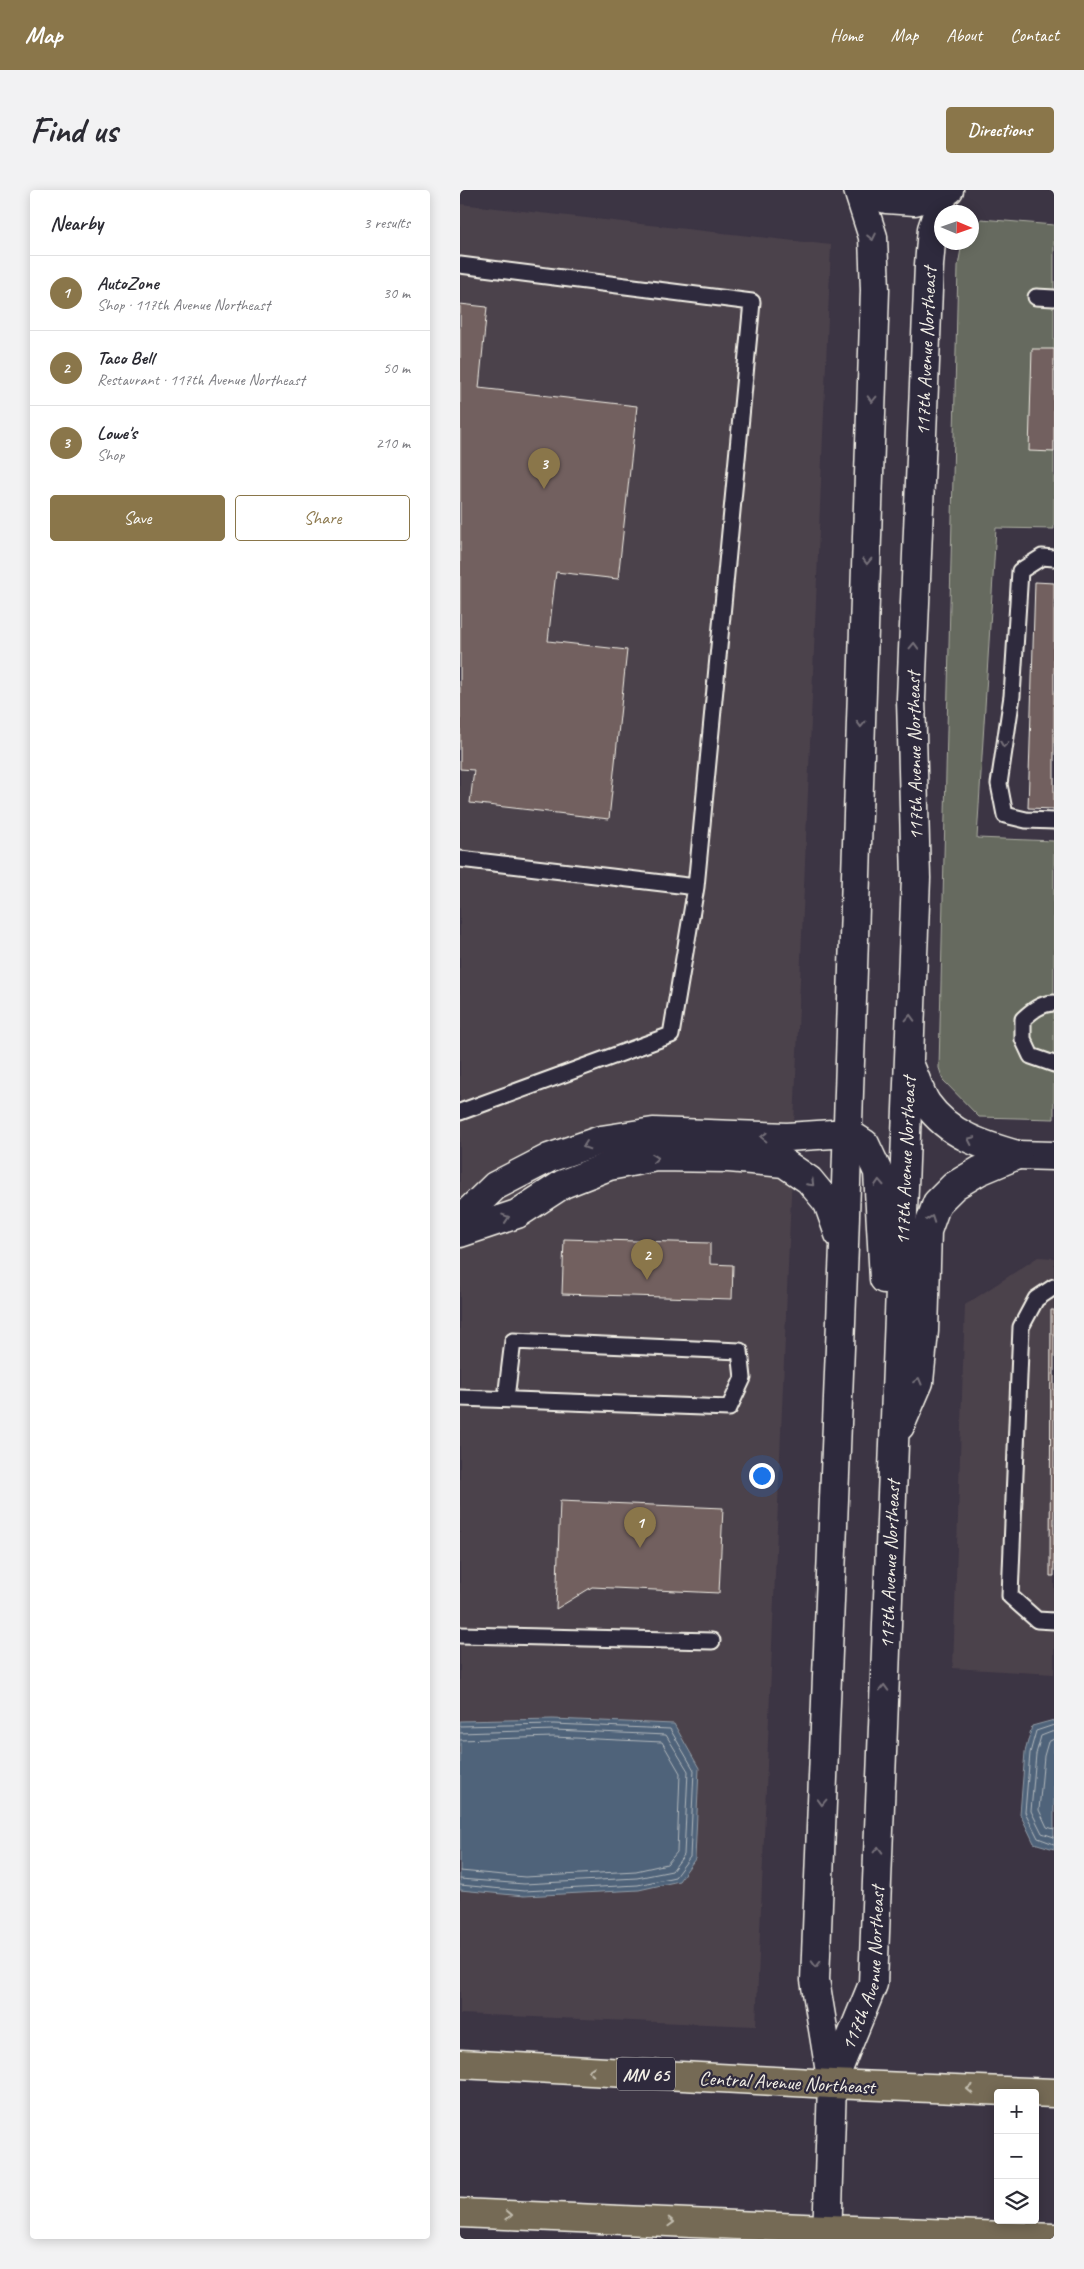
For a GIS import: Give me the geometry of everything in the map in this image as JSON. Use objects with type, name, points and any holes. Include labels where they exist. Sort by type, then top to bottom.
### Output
[{"type":"highway","name":"Central Avenue Northeast","points":[[460,2064],[832,2084],[1054,2093]]},
{"type":"highway","points":[[460,2213],[827,2234],[1054,2238]]},
{"type":"street","name":"117th Avenue Northeast","points":[[832,2084],[815,1980],[844,1246],[876,290],[873,237],[858,190]]},
{"type":"street","points":[[864,190],[886,199],[915,201],[946,191]]},
{"type":"street","name":"117th Avenue Northeast","points":[[832,2084],[873,1984],[916,878],[912,699],[927,304],[932,229],[946,191]]},
{"type":"street","points":[[908,1061],[926,1103],[946,1125],[983,1145],[1017,1155],[1054,1156]]},
{"type":"street","points":[[461,1219],[495,1186],[549,1158],[601,1140],[653,1132],[787,1137],[848,1133],[865,1144],[878,1172],[894,1442]]},
{"type":"street","points":[[894,1442],[919,1382],[922,1360],[927,1231],[937,1203],[954,1186],[979,1171],[1017,1155]]},
{"type":"street","points":[[461,1219],[517,1214],[563,1184],[609,1166],[656,1157],[729,1158],[784,1163],[809,1180],[828,1203],[844,1246]]},
{"type":"street","points":[[827,2234],[832,2084]]},
{"type":"lane","points":[[460,265],[752,302],[696,887],[671,1035],[460,1112]]},
{"type":"lane","points":[[1036,297],[1054,298]]},
{"type":"lane","points":[[1054,558],[1042,557],[1020,571],[1012,696],[998,784],[1005,815],[1026,820],[1054,822]]},
{"type":"lane","points":[[460,859],[696,887]]},
{"type":"lane","points":[[1054,1003],[1034,1009],[1023,1019],[1024,1039],[1031,1056],[1054,1064]]},
{"type":"lane","points":[[1054,1287],[1036,1299],[1021,1327],[1010,1596],[1036,1620],[1054,1620]]},
{"type":"lane","points":[[460,1398],[506,1398],[730,1408],[743,1378],[740,1351],[513,1340],[506,1398]]},
{"type":"lane","points":[[460,1635],[712,1641]]},
{"type":"shaded area","points":[[460,204],[831,245],[756,2026],[460,2014]]},
{"type":"shaded area","points":[[1038,1257],[1054,1258],[1054,1674],[953,1668],[965,1305]]},
{"type":"green space","points":[[981,219],[1054,225],[1054,529],[996,528],[977,838],[1054,841],[1054,1119],[979,1117],[943,1080],[939,1068],[958,266],[961,250],[979,250],[979,221]]},
{"type":"water","points":[[553,1719],[674,1724],[699,1768],[695,1859],[679,1881],[639,1890],[524,1896],[460,1890],[460,1721]]},
{"type":"water","points":[[1054,1720],[1054,1849],[1034,1843],[1020,1814],[1025,1752],[1032,1726]]},
{"type":"building","points":[[460,304],[487,307],[479,388],[637,406],[618,579],[556,572],[548,641],[627,650],[609,819],[470,803],[474,770],[460,769]]},
{"type":"building","points":[[1032,349],[1054,349],[1054,452],[1029,451]]},
{"type":"building","points":[[1035,582],[1054,583],[1054,809],[1028,808]]},
{"type":"building","points":[[564,1239],[710,1243],[710,1264],[733,1265],[732,1299],[562,1294]]},
{"type":"building","points":[[1051,1310],[1054,1310],[1054,1576],[1050,1576]]},
{"type":"building","points":[[560,1501],[723,1508],[719,1593],[592,1587],[556,1609]]},
{"type":"place","name":"Lowe's","points":[[544,489]]},
{"type":"place","name":"Taco Bell","points":[[647,1280]]},
{"type":"place","name":"AutoZone","points":[[640,1548]]}]
